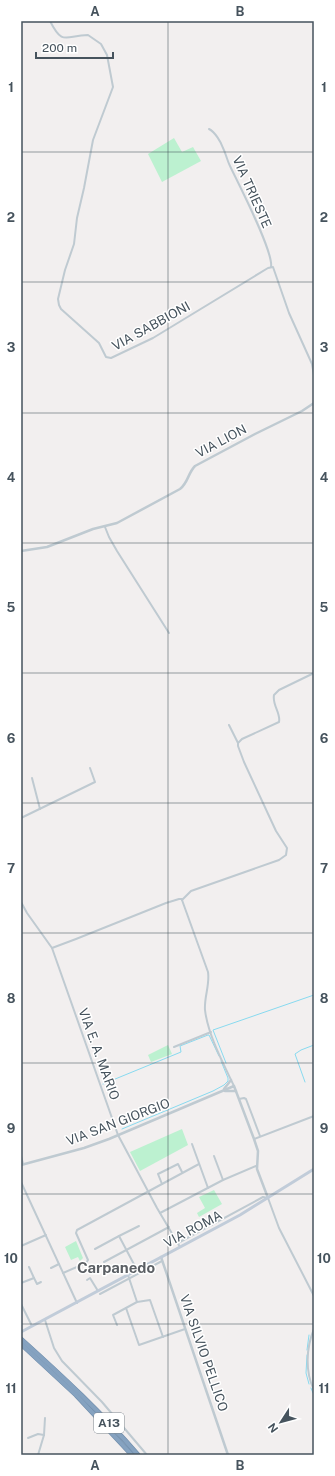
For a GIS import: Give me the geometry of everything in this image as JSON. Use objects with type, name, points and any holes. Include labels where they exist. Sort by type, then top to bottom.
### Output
[{"type":"highway","name":"A13","points":[[21,1339],[100,1413],[138,1455]]},
{"type":"highway","name":"A13","points":[[21,1344],[76,1394],[132,1455]]},
{"type":"main road","name":"VIA ROMA","points":[[21,1332],[77,1302],[99,1293],[129,1277],[138,1270],[162,1259],[180,1247],[268,1198],[314,1169]]},
{"type":"street","name":"VIA SABBIONI","points":[[50,21],[54,29],[61,37],[66,38],[88,35],[97,40],[107,54],[113,82],[113,89],[93,140],[76,218],[74,244],[65,270],[58,302],[61,309],[99,343],[108,358],[153,338],[272,267]]},
{"type":"street","name":"VIA TRIESTE","points":[[209,129],[212,131],[224,150],[265,242],[272,262],[272,267],[312,364],[314,375]]},
{"type":"street","name":"VIA LION","points":[[21,551],[47,547],[93,529],[105,527],[122,521],[180,489],[186,483],[190,472],[195,466],[302,411],[314,403]]},
{"type":"street","points":[[105,527],[117,551],[169,633]]},
{"type":"street","points":[[238,743],[242,739],[279,722],[280,717],[273,701],[274,695],[279,690],[314,673]]},
{"type":"street","points":[[52,948],[166,903],[179,899],[182,900],[191,891],[284,857],[287,852],[287,848],[276,831],[244,762],[238,743],[229,725]]},
{"type":"street","points":[[21,818],[95,782],[90,768]]},
{"type":"street","points":[[32,778],[40,809]]},
{"type":"street","points":[[182,900],[208,972],[209,982],[205,1006],[211,1032],[247,1118],[258,1151],[256,1166],[277,1222],[314,1296]]},
{"type":"street","name":"VIA E. A. MARIO","points":[[21,902],[27,914],[52,948],[118,1135],[148,1192],[180,1247]]},
{"type":"street","points":[[174,1047],[211,1032]]},
{"type":"street","name":"VIA SAN GIORGIO","points":[[220,1092],[231,1080]]},
{"type":"street","name":"VIA SAN GIORGIO","points":[[22,1164],[84,1148],[234,1086]]},
{"type":"street","name":"VIA SAN GIORGIO","points":[[220,1092],[230,1090],[236,1092]]},
{"type":"street","points":[[239,1099],[246,1099],[260,1137]]},
{"type":"street","points":[[247,1118],[252,1116]]},
{"type":"street","points":[[254,1139],[314,1116]]},
{"type":"street","points":[[192,1144],[208,1188]]},
{"type":"street","points":[[21,1156],[22,1164]]},
{"type":"street","points":[[214,1156],[223,1180]]},
{"type":"street","points":[[162,1184],[158,1174],[178,1164],[183,1173]]},
{"type":"street","points":[[63,1273],[86,1263],[88,1260],[76,1234],[78,1230],[199,1164]]},
{"type":"street","points":[[160,1213],[223,1180],[256,1166]]},
{"type":"street","points":[[21,1182],[77,1302]]},
{"type":"street","name":"VIA ROMA","points":[[178,1243],[262,1197],[268,1198]]},
{"type":"street","points":[[96,1248],[139,1226]]},
{"type":"street","points":[[104,1262],[169,1227]]},
{"type":"street","points":[[21,1246],[46,1235]]},
{"type":"street","points":[[119,1236],[138,1270]]},
{"type":"street","name":"VIA ROMA","points":[[129,1277],[162,1259]]},
{"type":"street","name":"VIA SILVIO PELLICO","points":[[162,1259],[228,1455]]},
{"type":"street","points":[[51,1268],[59,1264]]},
{"type":"street","points":[[29,1267],[37,1284],[41,1282]]},
{"type":"street","points":[[129,1277],[137,1302]]},
{"type":"street","points":[[21,1283],[34,1278]]},
{"type":"street","points":[[87,1280],[90,1278],[99,1293]]},
{"type":"street","points":[[118,1325],[113,1315],[137,1302],[150,1300],[163,1337]]},
{"type":"street","points":[[21,1304],[32,1326]]},
{"type":"street","points":[[126,1308],[140,1345],[185,1329]]},
{"type":"street","points":[[45,1320],[58,1356],[102,1402],[147,1455]]},
{"type":"street","points":[[314,1329],[310,1342],[308,1375],[314,1390]]},
{"type":"street","points":[[38,1455],[44,1435],[45,1418]]},
{"type":"street","points":[[28,1438],[38,1434],[44,1435]]},
{"type":"green space","points":[[174,138],[182,152],[193,147],[201,161],[162,182],[148,154]]},
{"type":"green space","points":[[168,1045],[172,1054],[151,1062],[148,1055]]},
{"type":"green space","points":[[182,1129],[188,1145],[140,1171],[130,1152]]},
{"type":"green space","points":[[214,1190],[222,1204],[199,1217],[197,1213],[205,1208],[199,1197]]},
{"type":"green space","points":[[76,1241],[83,1258],[80,1261],[78,1257],[71,1260],[65,1247]]},
{"type":"waterway","points":[[226,1063],[213,1030],[314,995]]},
{"type":"waterway","points":[[103,1084],[181,1052],[180,1046],[208,1035],[219,1056]]},
{"type":"waterway","points":[[305,1082],[295,1054],[314,1045]]},
{"type":"waterway","points":[[122,1129],[224,1085],[228,1081],[228,1078],[221,1061]]},
{"type":"waterway","points":[[307,1350],[309,1335]]},
{"type":"waterway","points":[[307,1355],[306,1373],[309,1384]]},
{"type":"waterway","points":[[311,1388],[313,1393]]},
{"type":"district","name":"Carpanedo","points":[[116,1267]]}]
